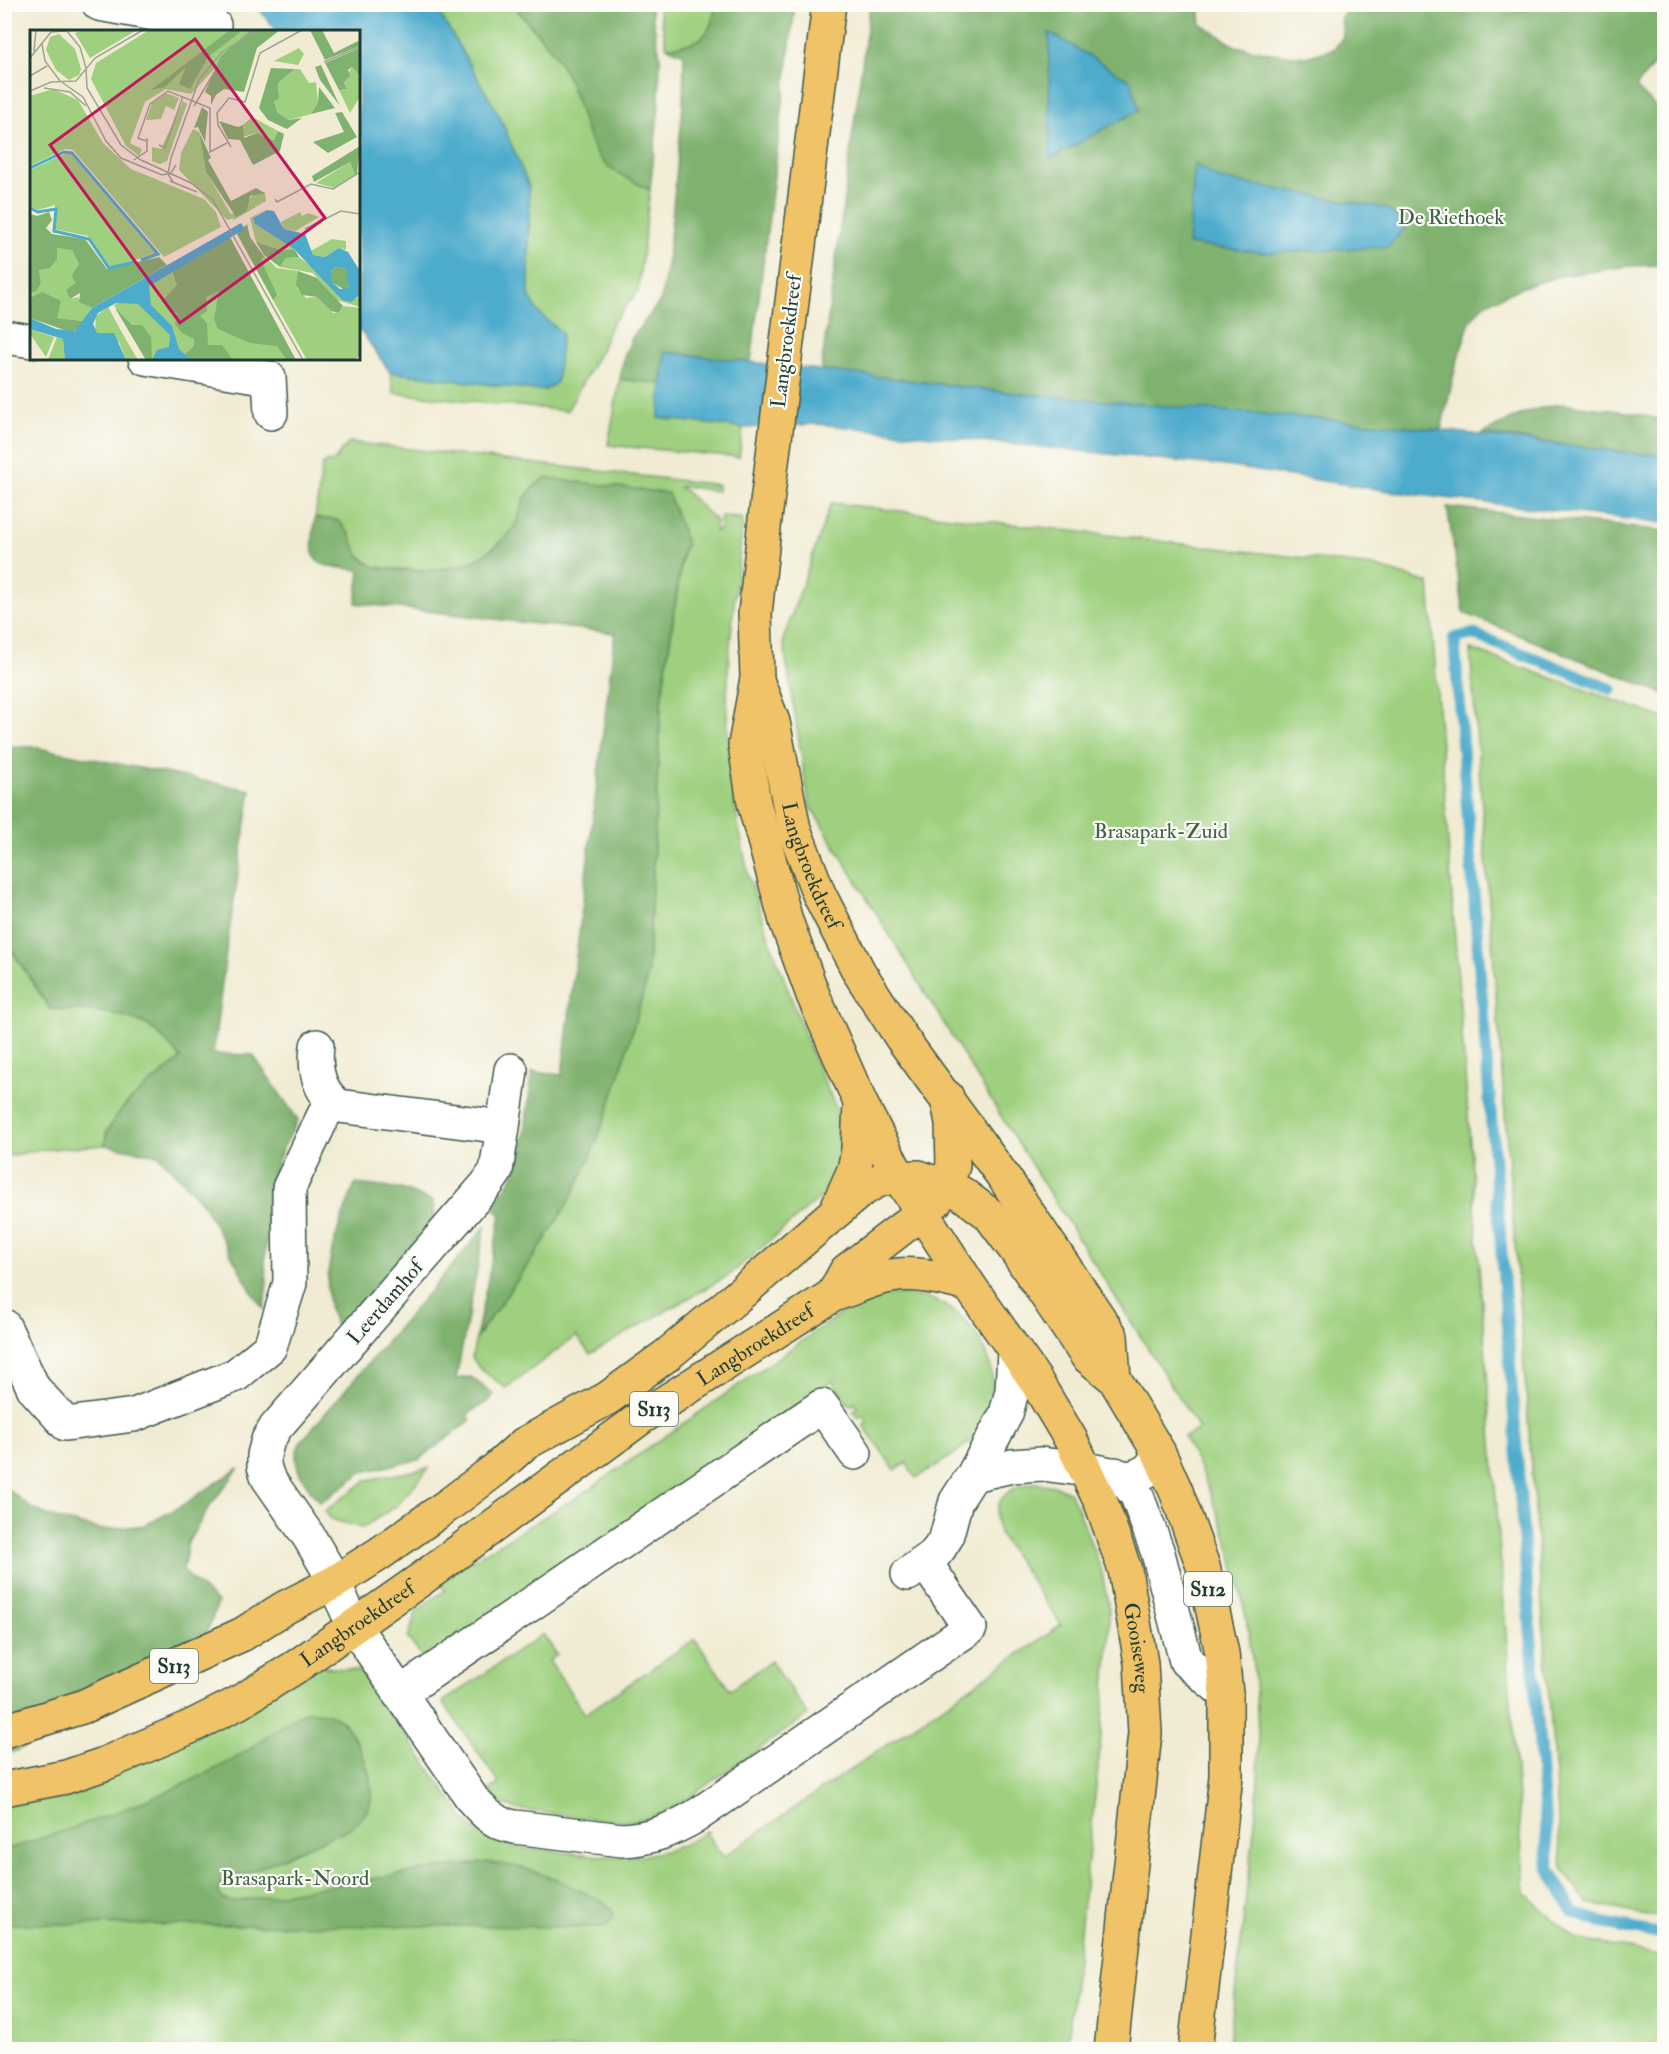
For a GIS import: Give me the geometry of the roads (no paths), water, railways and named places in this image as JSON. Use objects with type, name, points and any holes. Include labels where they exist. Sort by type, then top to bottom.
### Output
[{"type":"main road","name":"Langbroekdreef","points":[[4,1731],[82,1707],[243,1634],[284,1608],[335,1582],[379,1554],[496,1469],[524,1444],[608,1398],[667,1355],[836,1210],[854,1170],[858,1150],[860,1102],[813,995],[786,921],[754,803],[745,745],[757,678],[755,614],[765,519],[829,4]]},
{"type":"main road","name":"Langbroekdreef","points":[[4,1789],[66,1777],[104,1764],[190,1727],[238,1703],[297,1666],[474,1541],[642,1417],[834,1295],[846,1270],[936,1201],[953,1166],[952,1123],[947,1097],[902,1037],[859,972],[819,894],[794,829],[773,722],[757,678]]},
{"type":"main road","name":"S112","points":[[947,1097],[1111,1336],[1114,1378],[1159,1453],[1176,1491],[1203,1566],[1222,1653],[1226,1694],[1224,1798],[1195,2049]]},
{"type":"main road","name":"S112","points":[[860,1102],[899,1177],[969,1285]]},
{"type":"main road","name":"S113","points":[[836,1210],[875,1182],[899,1177],[919,1177],[961,1193],[989,1214],[1087,1356],[1114,1378]]},
{"type":"main road","name":"S113","points":[[834,1295],[893,1275],[919,1275],[969,1285]]},
{"type":"main road","name":"Gooiseweg","points":[[969,1285],[1054,1410],[1100,1472],[1110,1525],[1125,1570],[1130,1594],[1142,1663],[1145,1733],[1111,2049]]},
{"type":"street","points":[[99,4],[214,25]]},
{"type":"street","points":[[4,337],[30,341]]},
{"type":"street","points":[[157,360],[269,378],[271,413]]},
{"type":"street","points":[[317,1046],[317,1076],[331,1100],[339,1106],[503,1127]]},
{"type":"street","name":"Leerdamhof","points":[[511,1070],[496,1171],[276,1427],[268,1440],[264,1455],[264,1466],[268,1478],[309,1537],[335,1582],[354,1626],[399,1694],[484,1813],[504,1825],[600,1838],[640,1839],[674,1829],[970,1628],[917,1568],[939,1549],[946,1538],[956,1501],[973,1475]]},
{"type":"street","points":[[4,1326],[34,1389],[66,1424],[134,1415],[236,1375],[270,1347],[290,1283],[289,1188],[331,1100]]},
{"type":"street","points":[[973,1475],[1006,1414],[1012,1391],[1014,1351]]},
{"type":"street","points":[[399,1694],[822,1406],[855,1453]]},
{"type":"street","points":[[973,1475],[1012,1466],[1041,1464],[1129,1478],[1150,1469],[1159,1453]]},
{"type":"street","points":[[1100,1472],[1129,1485],[1137,1496],[1158,1553],[1186,1661],[1226,1694]]},
{"type":"water","points":[[256,5],[435,5],[500,117],[529,187],[529,295],[539,313],[562,333],[557,382],[546,390],[534,390],[390,372],[360,332],[360,174],[364,140],[360,134],[360,30],[276,30]]},
{"type":"water","points":[[1049,32],[1131,81],[1139,110],[1050,159]]},
{"type":"water","points":[[1195,164],[1219,179],[1386,208],[1408,225],[1388,247],[1264,253],[1188,244]]},
{"type":"water","points":[[665,352],[1024,394],[1405,426],[1664,455],[1664,523],[1402,493],[1226,466],[817,424],[743,428],[659,418]]},
{"type":"waterway","points":[[1611,689],[1473,634],[1454,638],[1549,1869],[1573,1912],[1603,1923],[1664,1935]]},
{"type":"park label","name":"De Riethoek","points":[[1451,217]]},
{"type":"park label","name":"Brasapark-Zuid","points":[[1161,831]]},
{"type":"park label","name":"Brasapark-Noord","points":[[295,1878]]}]
